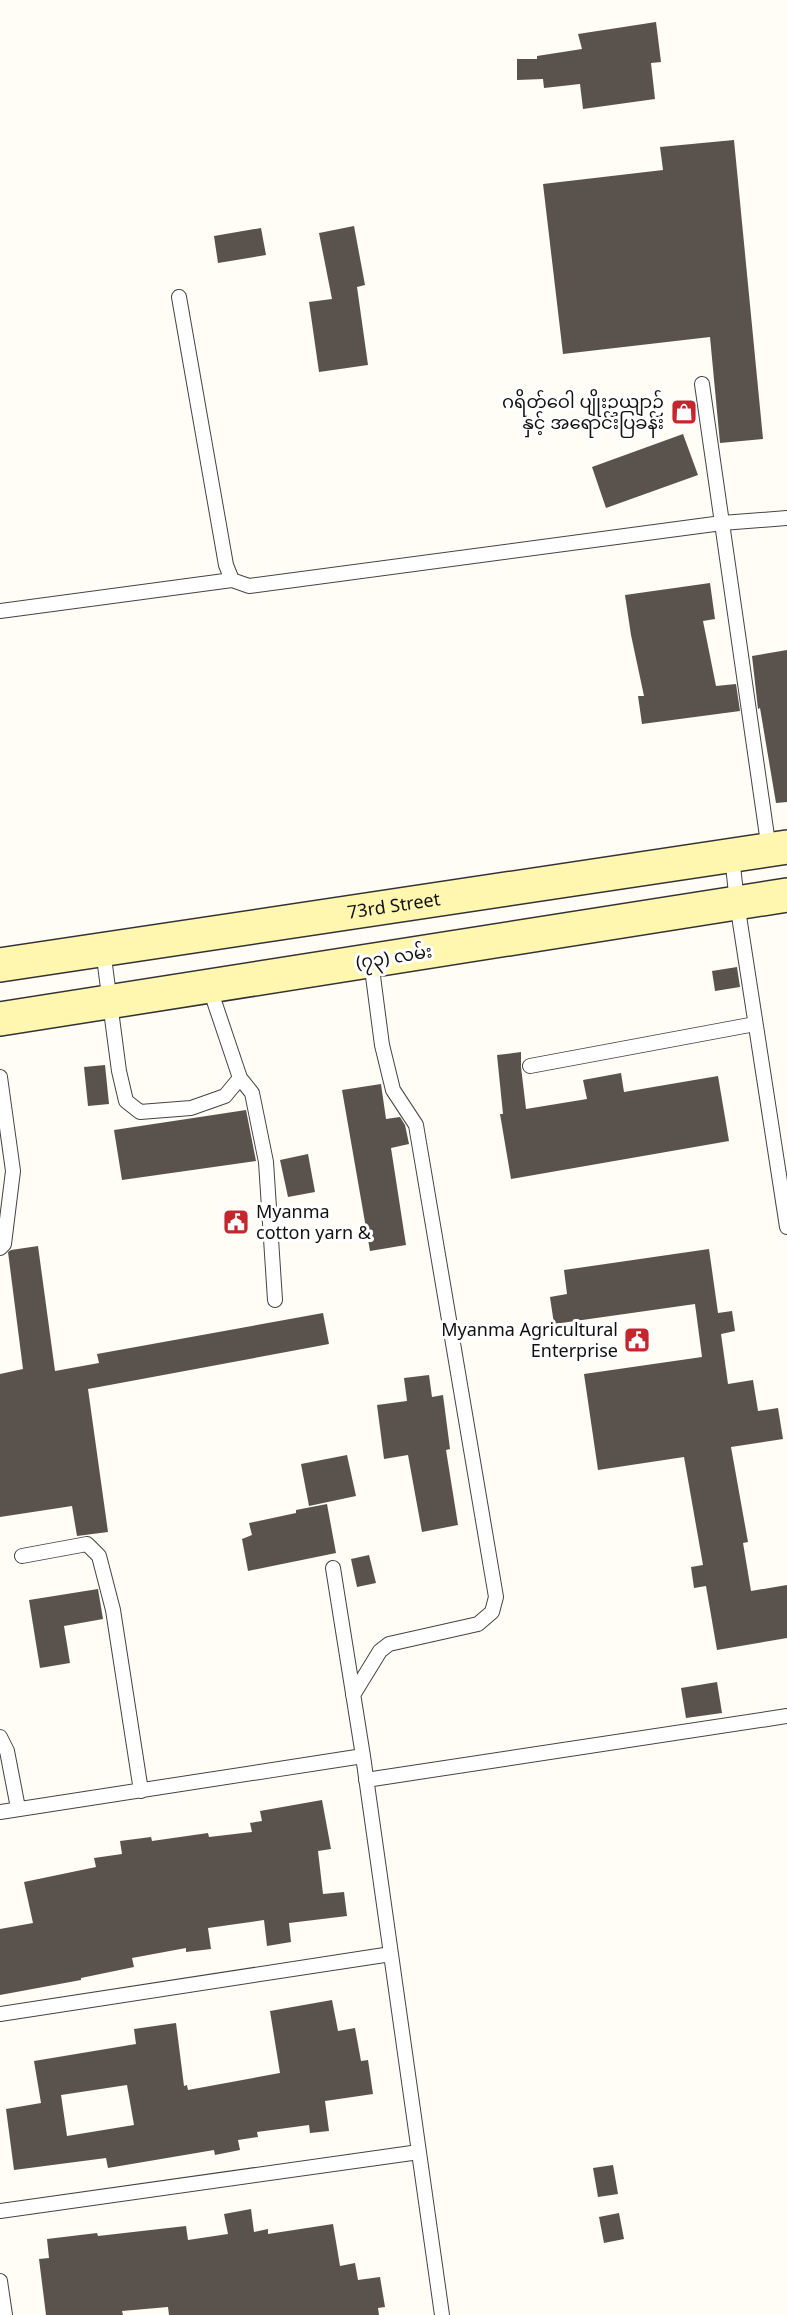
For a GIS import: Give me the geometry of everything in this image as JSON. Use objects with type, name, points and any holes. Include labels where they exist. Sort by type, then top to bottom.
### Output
[{"type":"main road","name":"73rd Street","points":[[0,965],[778,848]]},
{"type":"main road","name":"(၇၃) လမ်း","points":[[0,1019],[787,896]]},
{"type":"lane","points":[[179,297],[226,565],[232,580]]},
{"type":"lane","points":[[702,384],[722,523],[778,848]]},
{"type":"lane","points":[[0,611],[232,580],[249,586],[722,523],[787,518]]},
{"type":"lane","points":[[732,856],[737,903],[787,1227]]},
{"type":"lane","points":[[104,950],[119,1071],[126,1101],[140,1112],[191,1108],[225,1096],[240,1077]]},
{"type":"lane","points":[[353,1695],[380,1651],[388,1644],[478,1624],[492,1612],[496,1598],[416,1125],[393,1090],[382,1045],[371,961]]},
{"type":"lane","points":[[209,986],[240,1077],[252,1093],[266,1162],[275,1300]]},
{"type":"lane","points":[[530,1066],[755,1024]]},
{"type":"lane","points":[[0,1077],[13,1171],[4,1244],[0,1248]]},
{"type":"lane","points":[[22,1556],[87,1544],[99,1556],[113,1610],[141,1791]]},
{"type":"lane","points":[[333,1568],[363,1756],[441,2315]]},
{"type":"lane","points":[[366,1780],[787,1716]]},
{"type":"lane","points":[[0,1737],[8,1751],[18,1808]]},
{"type":"lane","points":[[0,1812],[363,1756]]},
{"type":"lane","points":[[0,2014],[391,1954]]},
{"type":"lane","points":[[0,2211],[419,2152]]},
{"type":"lane","points":[[0,2282],[5,2315]]},
{"type":"building","points":[[656,22],[661,62],[651,63],[655,99],[583,109],[580,84],[544,88],[543,79],[517,80],[517,59],[537,59],[537,56],[582,49],[578,34]]},
{"type":"building","points":[[734,140],[763,439],[720,443],[710,337],[563,354],[543,184],[663,170],[660,147]]},
{"type":"building","points":[[354,226],[365,285],[357,287],[368,365],[319,372],[309,302],[332,299],[319,233]]},
{"type":"building","points":[[261,228],[266,255],[218,263],[214,236]]},
{"type":"building","points":[[683,434],[698,475],[606,508],[592,467]]},
{"type":"building","points":[[710,583],[715,619],[703,621],[716,686],[736,684],[740,711],[642,724],[638,696],[644,696],[625,595]]},
{"type":"building","points":[[787,650],[787,802],[776,803],[760,708],[758,709],[752,656]]},
{"type":"building","points":[[737,967],[740,987],[715,991],[712,971]]},
{"type":"building","points":[[521,1052],[526,1109],[587,1099],[583,1080],[621,1073],[624,1092],[718,1076],[729,1141],[511,1179],[500,1114],[503,1114],[497,1055]]},
{"type":"building","points":[[105,1065],[109,1104],[88,1106],[84,1067]]},
{"type":"building","points":[[381,1084],[386,1119],[400,1117],[405,1125],[409,1144],[391,1148],[406,1245],[370,1251],[342,1090]]},
{"type":"building","points":[[246,1110],[256,1161],[122,1180],[114,1130]]},
{"type":"building","points":[[308,1154],[315,1192],[288,1197],[280,1160]]},
{"type":"building","points":[[38,1246],[55,1371],[99,1363],[97,1354],[323,1313],[329,1344],[88,1389],[108,1532],[77,1536],[72,1506],[0,1517],[0,1374],[23,1369],[8,1252]]},
{"type":"building","points":[[709,1249],[718,1313],[732,1311],[735,1331],[721,1334],[728,1384],[753,1380],[758,1411],[778,1408],[783,1439],[731,1447],[748,1542],[743,1543],[751,1591],[787,1585],[787,1638],[717,1650],[706,1586],[694,1588],[691,1567],[703,1565],[684,1457],[598,1470],[584,1374],[702,1357],[695,1304],[554,1324],[550,1297],[567,1294],[564,1270]]},
{"type":"building","points":[[429,1375],[432,1397],[443,1395],[450,1449],[446,1450],[458,1525],[422,1532],[408,1455],[384,1459],[377,1405],[407,1401],[404,1378]]},
{"type":"building","points":[[347,1455],[356,1496],[309,1506],[301,1464]]},
{"type":"building","points":[[327,1504],[336,1553],[248,1571],[242,1539],[252,1535],[249,1523]]},
{"type":"building","points":[[369,1555],[376,1583],[357,1587],[351,1559]]},
{"type":"building","points":[[98,1589],[103,1619],[64,1626],[70,1663],[40,1668],[29,1600]]},
{"type":"building","points":[[717,1682],[722,1713],[686,1718],[681,1688]]},
{"type":"building","points":[[322,1800],[331,1849],[318,1851],[323,1894],[344,1892],[347,1916],[289,1923],[291,1942],[267,1946],[264,1920],[208,1928],[211,1949],[186,1952],[186,1948],[132,1958],[134,1967],[81,1978],[81,1980],[0,1995],[0,1929],[33,1923],[24,1882],[96,1867],[94,1858],[122,1854],[120,1841],[151,1837],[152,1841],[208,1833],[209,1837],[252,1832],[250,1823],[262,1821],[260,1811]]},
{"type":"building","points":[[332,2000],[338,2031],[355,2028],[361,2061],[368,2060],[373,2094],[325,2101],[329,2131],[310,2133],[309,2125],[257,2132],[258,2137],[238,2140],[240,2150],[215,2155],[214,2150],[108,2168],[106,2158],[14,2170],[6,2109],[41,2103],[34,2061],[136,2044],[134,2029],[176,2023],[184,2086],[187,2085],[188,2090],[280,2073],[270,2011]],"holes":[[[127,2085],[134,2125],[67,2136],[61,2095]]]},
{"type":"building","points":[[613,2165],[618,2194],[598,2197],[593,2168]]},
{"type":"building","points":[[251,2209],[254,2232],[268,2229],[268,2234],[333,2224],[340,2266],[355,2263],[358,2280],[380,2277],[385,2307],[378,2308],[379,2315],[169,2315],[168,2307],[122,2311],[123,2315],[46,2315],[39,2259],[49,2258],[47,2239],[186,2226],[188,2240],[228,2234],[224,2214]]},
{"type":"building","points":[[619,2213],[624,2239],[604,2243],[599,2217]]},
{"type":"place","name":"ဂရိတ်ဝေါ ပျိုးဥယျာဉ် နှင့် အရောင်းပြခန်း","points":[[684,412]]},
{"type":"place","name":"Myanma cotton yarn &","points":[[236,1222]]},
{"type":"place","name":"Myanma Agricultural Enterprise","points":[[637,1340]]}]
